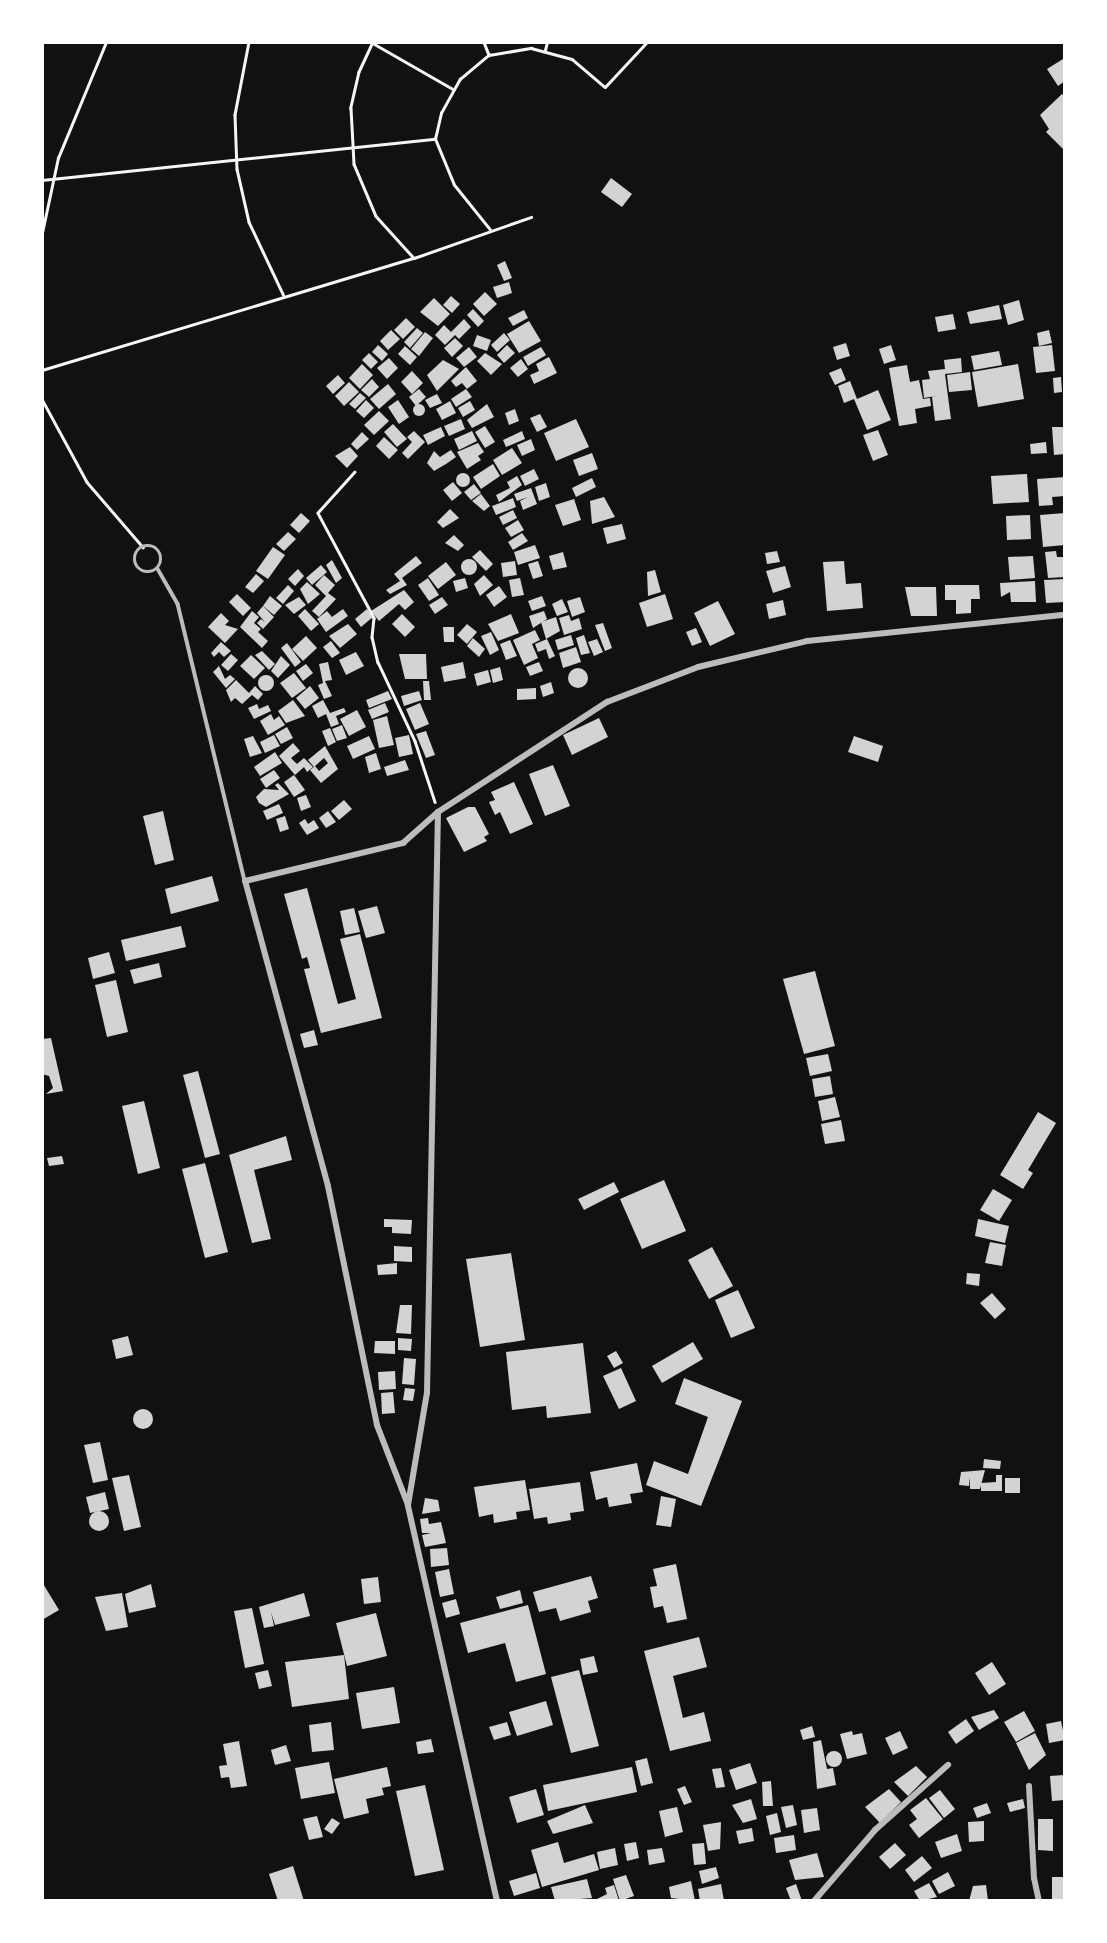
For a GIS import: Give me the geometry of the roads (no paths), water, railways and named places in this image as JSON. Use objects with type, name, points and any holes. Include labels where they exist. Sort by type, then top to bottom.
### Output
[{"type":"street","points":[[497,1901],[408,1505],[377,1425],[328,1186],[245,881],[403,843],[438,812],[607,702],[698,667],[807,641],[1065,615]]},
{"type":"street","points":[[408,1505],[427,1392],[438,812]]},
{"type":"street","points":[[814,1901],[875,1830],[948,1765]]},
{"type":"street","points":[[1030,1786],[1034,1878],[1039,1901]]},
{"type":"lane","points":[[143,547],[158,550],[162,559],[158,569],[148,572],[138,569],[135,559],[143,547]]},
{"type":"lane","points":[[158,569],[178,604],[245,881]]}]
